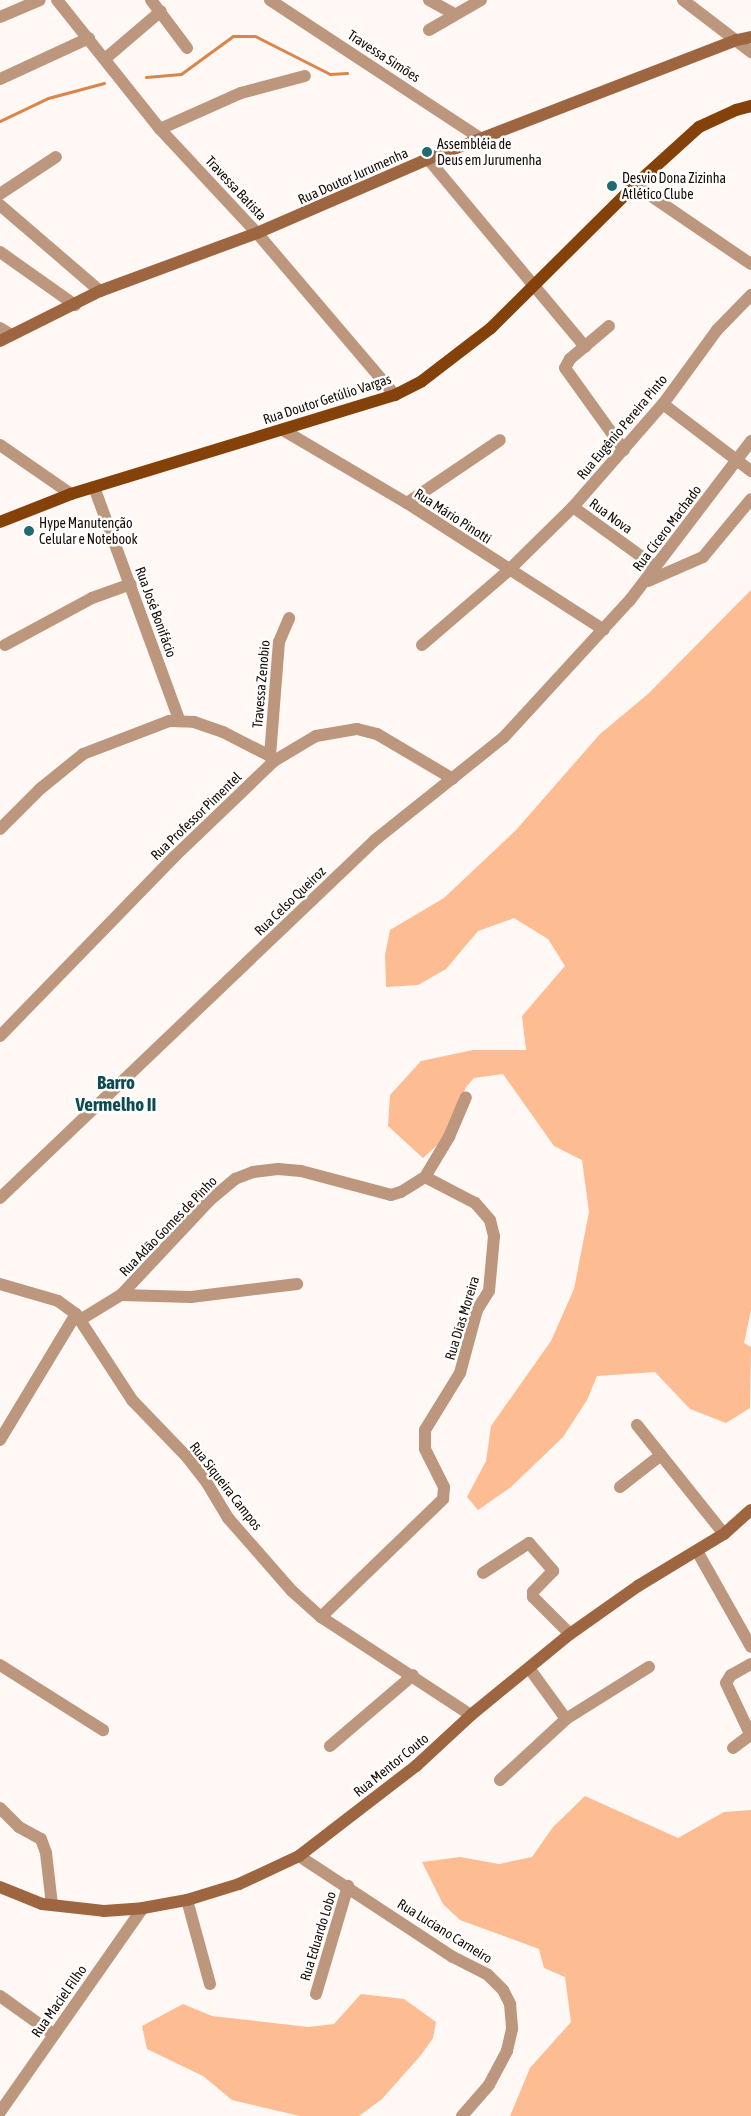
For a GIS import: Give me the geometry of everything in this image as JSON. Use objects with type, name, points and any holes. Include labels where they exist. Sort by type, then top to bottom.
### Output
[{"type":"main road","name":"Rua Doutor Getúlio Vargas","points":[[0,522],[71,494],[394,395],[452,359],[534,287],[635,185],[699,127],[736,110],[751,106]]},
{"type":"street","points":[[0,17],[40,0]]},
{"type":"street","name":"Travessa Batista","points":[[57,0],[106,58],[160,129],[257,233],[394,395]]},
{"type":"street","points":[[152,0],[187,48]]},
{"type":"street","name":"Travessa Simões","points":[[270,0],[482,139]]},
{"type":"street","points":[[429,0],[454,14]]},
{"type":"street","points":[[429,30],[481,0]]},
{"type":"street","points":[[683,0],[751,52]]},
{"type":"street","points":[[106,58],[161,11]]},
{"type":"street","name":"Rua Doutor Jurumenha","points":[[6,338],[100,291],[257,233],[428,159],[737,40],[751,37]]},
{"type":"street","points":[[0,79],[89,38]]},
{"type":"street","points":[[160,129],[241,93],[305,76]]},
{"type":"street","points":[[0,194],[56,157]]},
{"type":"street","points":[[428,159],[584,347]]},
{"type":"street","points":[[635,185],[751,264]]},
{"type":"street","points":[[0,205],[100,291]]},
{"type":"street","points":[[0,252],[75,305]]},
{"type":"street","name":"Rua Eugênio Pereira Pinto","points":[[422,645],[508,571],[573,507],[663,404],[717,330],[751,296]]},
{"type":"street","points":[[609,326],[566,364],[566,372],[624,450]]},
{"type":"street","points":[[0,328],[6,338]]},
{"type":"street","points":[[663,404],[751,471]]},
{"type":"street","name":"Rua Mário Pinotti","points":[[283,430],[407,503],[508,571],[604,630]]},
{"type":"street","points":[[407,503],[500,440]]},
{"type":"street","name":"Rua Cícero Machado","points":[[604,630],[656,568],[751,441]]},
{"type":"street","points":[[0,445],[71,494]]},
{"type":"street","name":"Rua José Bonifácio","points":[[94,487],[179,719]]},
{"type":"street","points":[[645,582],[703,557],[751,500]]},
{"type":"street","name":"Rua Nova","points":[[573,507],[656,568]]},
{"type":"street","points":[[5,645],[92,598],[131,584]]},
{"type":"street","name":"Travessa Zenobio","points":[[272,758],[279,642],[289,618]]},
{"type":"street","name":"Rua Celso Queiroz","points":[[0,1198],[375,840],[503,738],[604,630]]},
{"type":"street","points":[[0,829],[40,789],[83,754],[150,726],[179,719],[223,732],[272,758]]},
{"type":"street","name":"Rua Professor Pimentel","points":[[0,1036],[272,758],[316,736],[357,729],[398,743],[453,779]]},
{"type":"street","points":[[425,1177],[449,1137],[466,1097]]},
{"type":"street","name":"Rua Adão Gomes de Pinho","points":[[0,1440],[78,1317],[121,1295],[210,1200],[235,1179],[253,1172],[278,1169],[301,1171],[391,1195],[425,1177]]},
{"type":"street","name":"Rua Dias Moreira","points":[[320,1617],[443,1499],[444,1487],[425,1450],[424,1430],[460,1373],[477,1310],[489,1291],[494,1236],[490,1220],[475,1203],[425,1177]]},
{"type":"street","points":[[0,1182],[14,1185]]},
{"type":"street","name":"Rua Siqueira Campos","points":[[0,1284],[58,1301],[78,1317],[132,1400],[187,1457],[208,1483],[228,1518],[292,1591],[320,1617],[471,1715]]},
{"type":"street","points":[[121,1295],[191,1297],[297,1284]]},
{"type":"street","points":[[637,1425],[724,1534]]},
{"type":"street","points":[[620,1487],[661,1455]]},
{"type":"street","name":"Rua Mentor Couto","points":[[0,1887],[42,1904],[104,1911],[143,1908],[187,1900],[239,1884],[299,1856],[416,1766],[471,1715],[570,1634],[724,1534],[751,1510]]},
{"type":"street","points":[[482,1572],[529,1544],[554,1571],[534,1592],[533,1597],[570,1634]]},
{"type":"street","points":[[697,1550],[751,1647]]},
{"type":"street","points":[[733,1748],[751,1735],[726,1683],[731,1675],[751,1664]]},
{"type":"street","points":[[0,1665],[103,1730]]},
{"type":"street","points":[[500,1780],[566,1718],[649,1667]]},
{"type":"street","points":[[530,1668],[566,1718]]},
{"type":"street","points":[[330,1746],[413,1676]]},
{"type":"street","points":[[0,1808],[19,1827],[41,1839],[46,1853],[52,1905]]},
{"type":"street","name":"Rua Luciano Carneiro","points":[[299,1856],[348,1886],[453,1957],[488,1975],[510,2004],[512,2029],[506,2051],[489,2085],[462,2116]]},
{"type":"street","name":"Rua Eduardo Lobo","points":[[316,1994],[348,1886]]},
{"type":"street","points":[[187,1900],[210,1984]]},
{"type":"street","name":"Rua Maciel Filho","points":[[0,2112],[143,1908]]},
{"type":"street","points":[[0,1996],[53,2034]]},
{"type":"shaded area","points":[[751,590],[751,1310],[744,1343],[751,1347],[750,1408],[726,1423],[690,1409],[655,1372],[597,1376],[587,1400],[563,1437],[511,1487],[478,1510],[467,1497],[486,1461],[491,1426],[551,1341],[574,1289],[589,1212],[582,1160],[554,1146],[503,1074],[474,1078],[466,1087],[446,1137],[423,1158],[388,1126],[390,1095],[421,1061],[473,1050],[526,1050],[522,1016],[565,966],[548,939],[514,918],[478,931],[446,969],[418,985],[386,987],[385,955],[390,930],[444,898],[516,830],[600,734],[648,694]]},
{"type":"shaded area","points":[[585,1796],[678,1838],[724,1812],[751,1810],[751,2116],[510,2116],[530,2068],[571,2022],[565,1977],[544,1968],[539,1949],[460,1920],[443,1904],[422,1862],[460,1857],[499,1864],[532,1857],[553,1827]]},
{"type":"shaded area","points":[[361,1994],[404,1999],[436,2022],[433,2038],[421,2055],[382,2099],[359,2116],[300,2116],[232,2100],[203,2076],[147,2049],[142,2026],[183,2004],[212,2016],[308,2027],[334,2024]]},
{"type":"waterway","points":[[146,77],[181,74],[233,36],[255,36],[330,74],[347,73]]},
{"type":"waterway","points":[[0,121],[48,98],[104,83]]},
{"type":"place","name":"Assembléia de Deus em Jurumenha","points":[[427,152]]},
{"type":"place","name":"Desvio Dona Zizinha Atlético Clube","points":[[612,186]]},
{"type":"place","name":"Hype Manutenção Celular e Notebook","points":[[29,531]]},
{"type":"district","name":"Barro Vermelho II","points":[[116,1094]]}]
